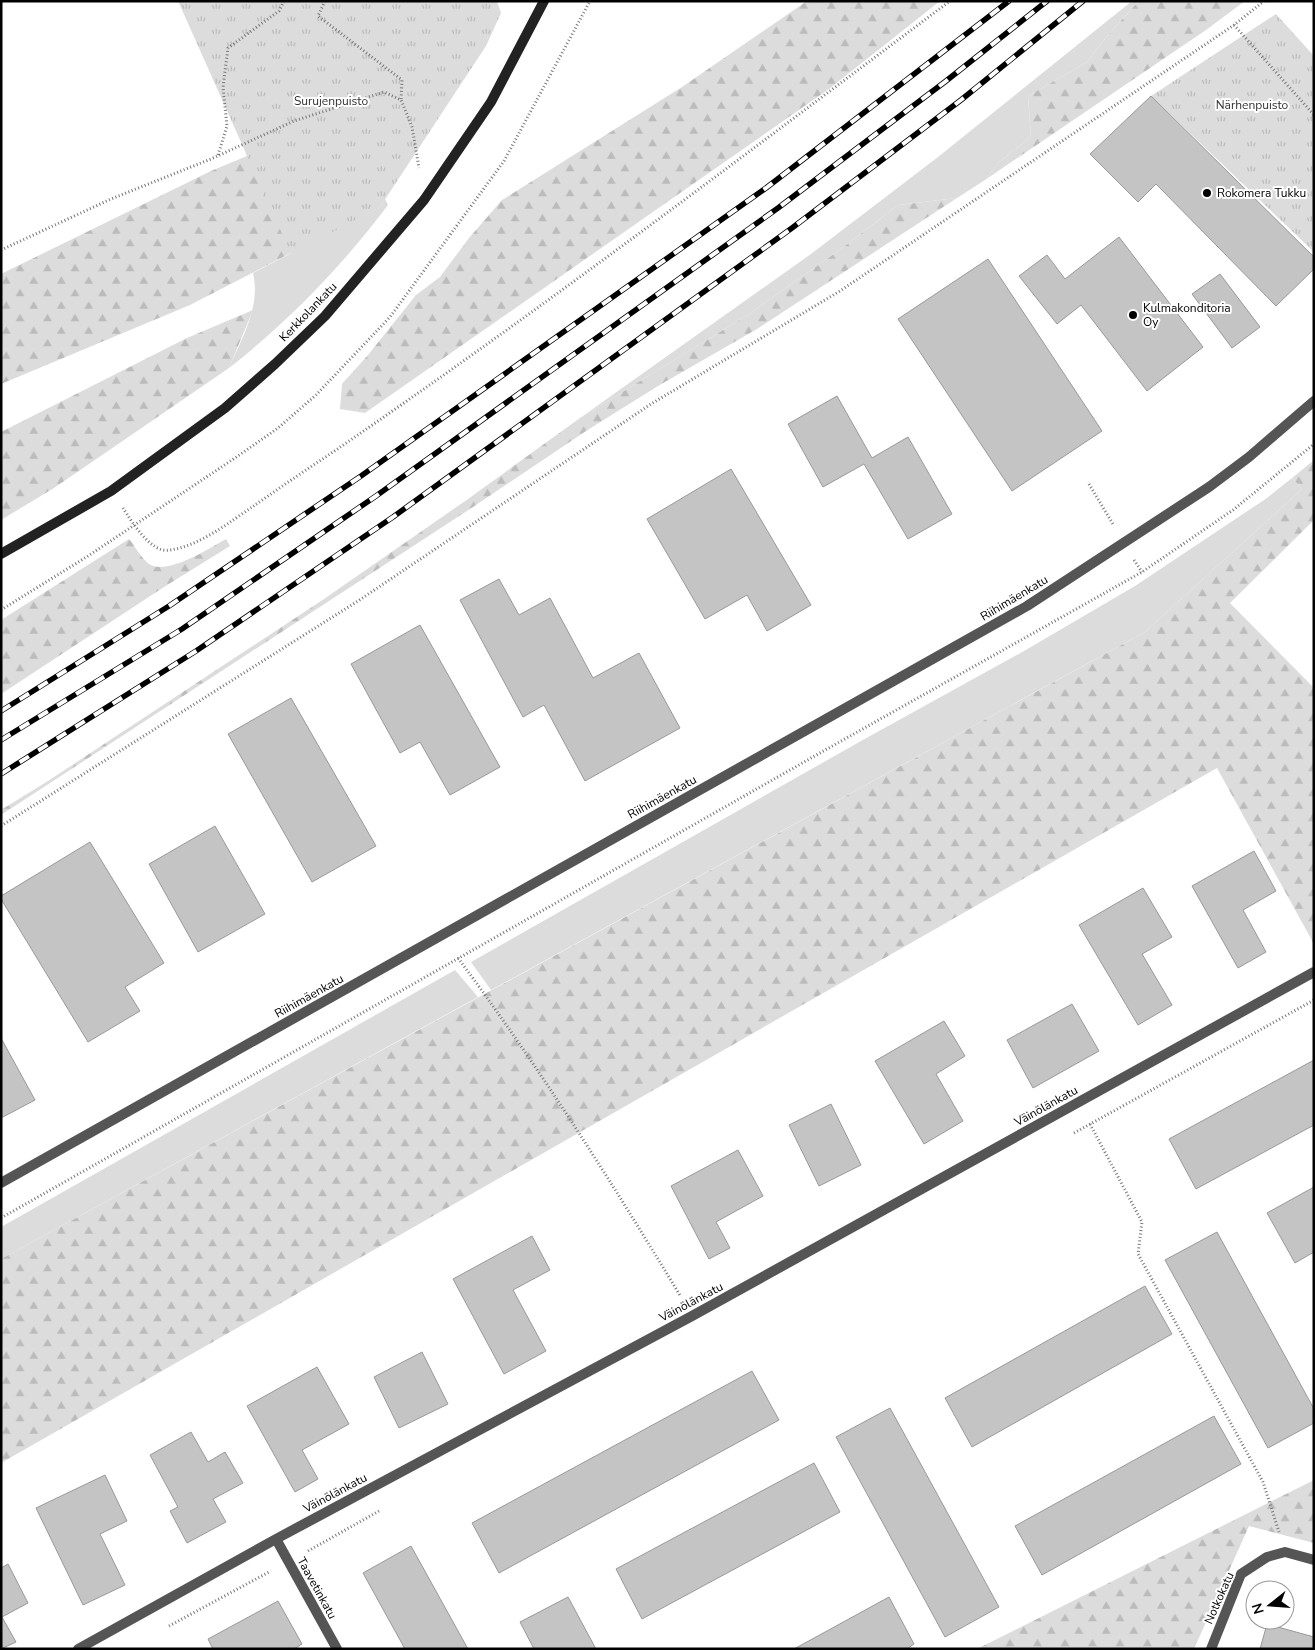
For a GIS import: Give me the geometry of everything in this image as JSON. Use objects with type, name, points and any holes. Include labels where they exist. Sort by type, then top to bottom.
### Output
[{"type":"main road","name":"Kerkkolankatu","points":[[1,554],[111,491],[224,408],[325,316],[424,200],[491,102],[544,1]]},
{"type":"street","name":"Riihimäenkatu","points":[[1,1183],[1027,606],[1209,487],[1250,457],[1314,401]]},
{"type":"street","name":"Väinölänkatu","points":[[78,1649],[276,1539],[692,1316],[1314,972]]},
{"type":"street","name":"Taavetinkatu","points":[[276,1539],[337,1649]]},
{"type":"street","points":[[1285,1552],[1314,1560]]},
{"type":"street","name":"Notkokatu","points":[[1211,1649],[1241,1574],[1267,1557],[1285,1552]]},
{"type":"path","points":[[218,156],[227,126],[223,87],[228,48],[279,11],[284,1]]},
{"type":"path","points":[[325,1],[318,16],[402,80],[401,100],[412,127],[424,200]]},
{"type":"path","points":[[111,491],[140,532],[158,549],[168,551],[194,543],[226,524],[393,411],[582,274],[950,1]]},
{"type":"path","points":[[1,826],[358,601],[651,404],[840,291],[1234,25],[1264,1]]},
{"type":"path","points":[[1234,25],[1314,115]]},
{"type":"path","points":[[1,250],[111,199],[218,156],[294,121],[384,92],[401,100]]},
{"type":"path","points":[[1,1218],[1142,572],[1233,510],[1314,444]]},
{"type":"path","points":[[458,958],[546,1081],[614,1186],[692,1316]]},
{"type":"path","points":[[1090,1124],[1142,1222],[1138,1254],[1262,1482],[1285,1552]]},
{"type":"green space","name":"Surujenpuisto","points":[[178,1],[497,1],[501,13],[486,46],[380,207],[291,254]]},
{"type":"green space","points":[[807,1],[940,1],[829,89],[365,413],[340,409],[342,384],[416,295],[440,277],[469,238],[502,200],[682,87]]},
{"type":"green space","points":[[1132,1],[1142,1],[1135,5],[1087,62],[1028,96],[1031,137],[999,162],[985,180],[957,198],[898,205],[841,249],[749,314],[580,418],[811,254],[938,157]]},
{"type":"green space","points":[[1142,1],[1245,1],[1206,30],[985,180],[999,162],[1031,137],[1028,96],[1087,62],[1135,5]]},
{"type":"green space","name":"Närhenpuisto","points":[[1276,14],[1314,56],[1314,252],[1151,96]]},
{"type":"green space","points":[[338,138],[380,207],[190,305],[1,384],[1,274],[211,171],[247,156]]},
{"type":"green space","points":[[957,198],[757,329],[658,386],[586,431],[473,507],[1,815],[1,810],[324,599],[580,418],[749,314],[841,249],[898,205]]},
{"type":"green space","points":[[385,199],[388,205],[352,250],[314,292],[273,331],[229,368],[249,322],[254,298],[255,285],[253,273],[380,207]]},
{"type":"green space","points":[[253,310],[229,368],[54,488],[1,520],[1,432],[187,338]]},
{"type":"green space","points":[[1314,460],[1314,520],[1230,603],[1314,688],[1314,944],[1217,768],[1,1463],[1,1259],[1145,632],[1302,489],[1292,478]]},
{"type":"green space","points":[[1292,478],[1302,489],[1145,632],[491,990],[471,962],[1024,651],[1135,586],[1267,498]]},
{"type":"green space","points":[[129,539],[149,564],[157,567],[177,564],[226,539],[230,546],[1,694],[1,620]]},
{"type":"green space","points":[[455,970],[478,997],[1,1259],[1,1227]]},
{"type":"green space","points":[[1314,1480],[1314,1543],[1249,1526],[1194,1649],[977,1649]]},
{"type":"building","name":"Rokomera Tukku","points":[[1151,96],[1314,257],[1314,269],[1276,306],[1156,184],[1138,202],[1090,154]]},
{"type":"building","name":"Kulmakonditoria Oy","points":[[1119,237],[1203,347],[1147,391],[1081,305],[1057,324],[1019,276],[1047,255],[1065,279]]},
{"type":"building","points":[[988,259],[1102,431],[1012,491],[898,319]]},
{"type":"building","points":[[1220,274],[1260,327],[1232,348],[1192,294]]},
{"type":"building","points":[[837,396],[872,458],[908,437],[952,514],[908,539],[864,464],[823,487],[788,424]]},
{"type":"building","points":[[731,469],[811,605],[767,631],[747,595],[705,619],[647,519]]},
{"type":"building","points":[[499,579],[519,615],[550,598],[593,678],[639,653],[680,728],[585,781],[544,705],[523,717],[460,600]]},
{"type":"building","points":[[420,625],[500,767],[450,795],[420,742],[400,753],[351,664]]},
{"type":"building","points":[[291,698],[376,846],[312,882],[228,734]]},
{"type":"building","points":[[215,826],[265,914],[198,952],[149,864]]},
{"type":"building","points":[[90,842],[164,963],[125,987],[140,1011],[88,1042],[1,899],[1,896]]},
{"type":"building","points":[[1254,851],[1276,891],[1243,910],[1266,952],[1238,968],[1192,886]]},
{"type":"building","points":[[1143,888],[1172,937],[1142,954],[1172,1005],[1138,1025],[1079,925]]},
{"type":"building","points":[[1072,1004],[1099,1051],[1033,1088],[1007,1040]]},
{"type":"building","points":[[944,1021],[965,1056],[936,1074],[963,1121],[924,1144],[875,1061]]},
{"type":"building","points":[[1,1038],[35,1100],[1,1118]]},
{"type":"building","points":[[1314,1060],[1314,1125],[1196,1189],[1169,1139]]},
{"type":"building","points":[[831,1104],[861,1165],[819,1186],[789,1125]]},
{"type":"building","points":[[738,1150],[763,1196],[716,1222],[730,1248],[709,1259],[671,1186]]},
{"type":"building","points":[[1314,1187],[1314,1252],[1295,1263],[1267,1213]]},
{"type":"building","points":[[1217,1232],[1314,1409],[1314,1423],[1268,1448],[1165,1260]]},
{"type":"building","points":[[532,1236],[550,1270],[513,1290],[546,1351],[504,1374],[453,1279]]},
{"type":"building","points":[[1145,1286],[1172,1334],[972,1447],[945,1398]]},
{"type":"building","points":[[422,1352],[448,1404],[399,1428],[374,1377]]},
{"type":"building","points":[[317,1367],[349,1424],[302,1450],[318,1479],[295,1492],[247,1406]]},
{"type":"building","points":[[752,1371],[779,1420],[499,1573],[472,1523]]},
{"type":"building","points":[[890,1408],[999,1607],[945,1637],[836,1437]]},
{"type":"building","points":[[1214,1416],[1241,1464],[1042,1575],[1015,1526]]},
{"type":"building","points":[[191,1432],[208,1462],[225,1452],[243,1483],[213,1499],[226,1522],[187,1543],[170,1511],[178,1507],[150,1455]]},
{"type":"building","points":[[814,1463],[840,1512],[642,1619],[616,1569]]},
{"type":"building","points":[[105,1475],[127,1521],[100,1534],[125,1585],[83,1605],[36,1508]]},
{"type":"building","points":[[411,1546],[468,1649],[405,1649],[363,1573]]},
{"type":"building","points":[[8,1564],[28,1603],[2,1617],[16,1642],[1,1649],[1,1568]]},
{"type":"building","points":[[568,1597],[596,1649],[534,1649],[520,1622]]},
{"type":"building","points":[[889,1597],[914,1644],[907,1649],[794,1649]]},
{"type":"building","points":[[278,1601],[302,1644],[294,1649],[213,1649],[208,1639]]},
{"type":"building","points":[[1265,1630],[1289,1630],[1314,1637],[1313,1649],[1260,1649]]},
{"type":"railway","points":[[1,711],[169,606],[361,476],[766,188],[1009,1]]},
{"type":"railway","points":[[1,740],[182,629],[376,496],[778,208],[946,81],[1047,1]]},
{"type":"railway","points":[[1,774],[196,651],[393,517],[792,228],[961,100],[1083,1]]},
{"type":"place","name":"Rokomera Tukku","points":[[1207,193]]},
{"type":"place","name":"Kulmakonditoria Oy","points":[[1133,315]]}]
